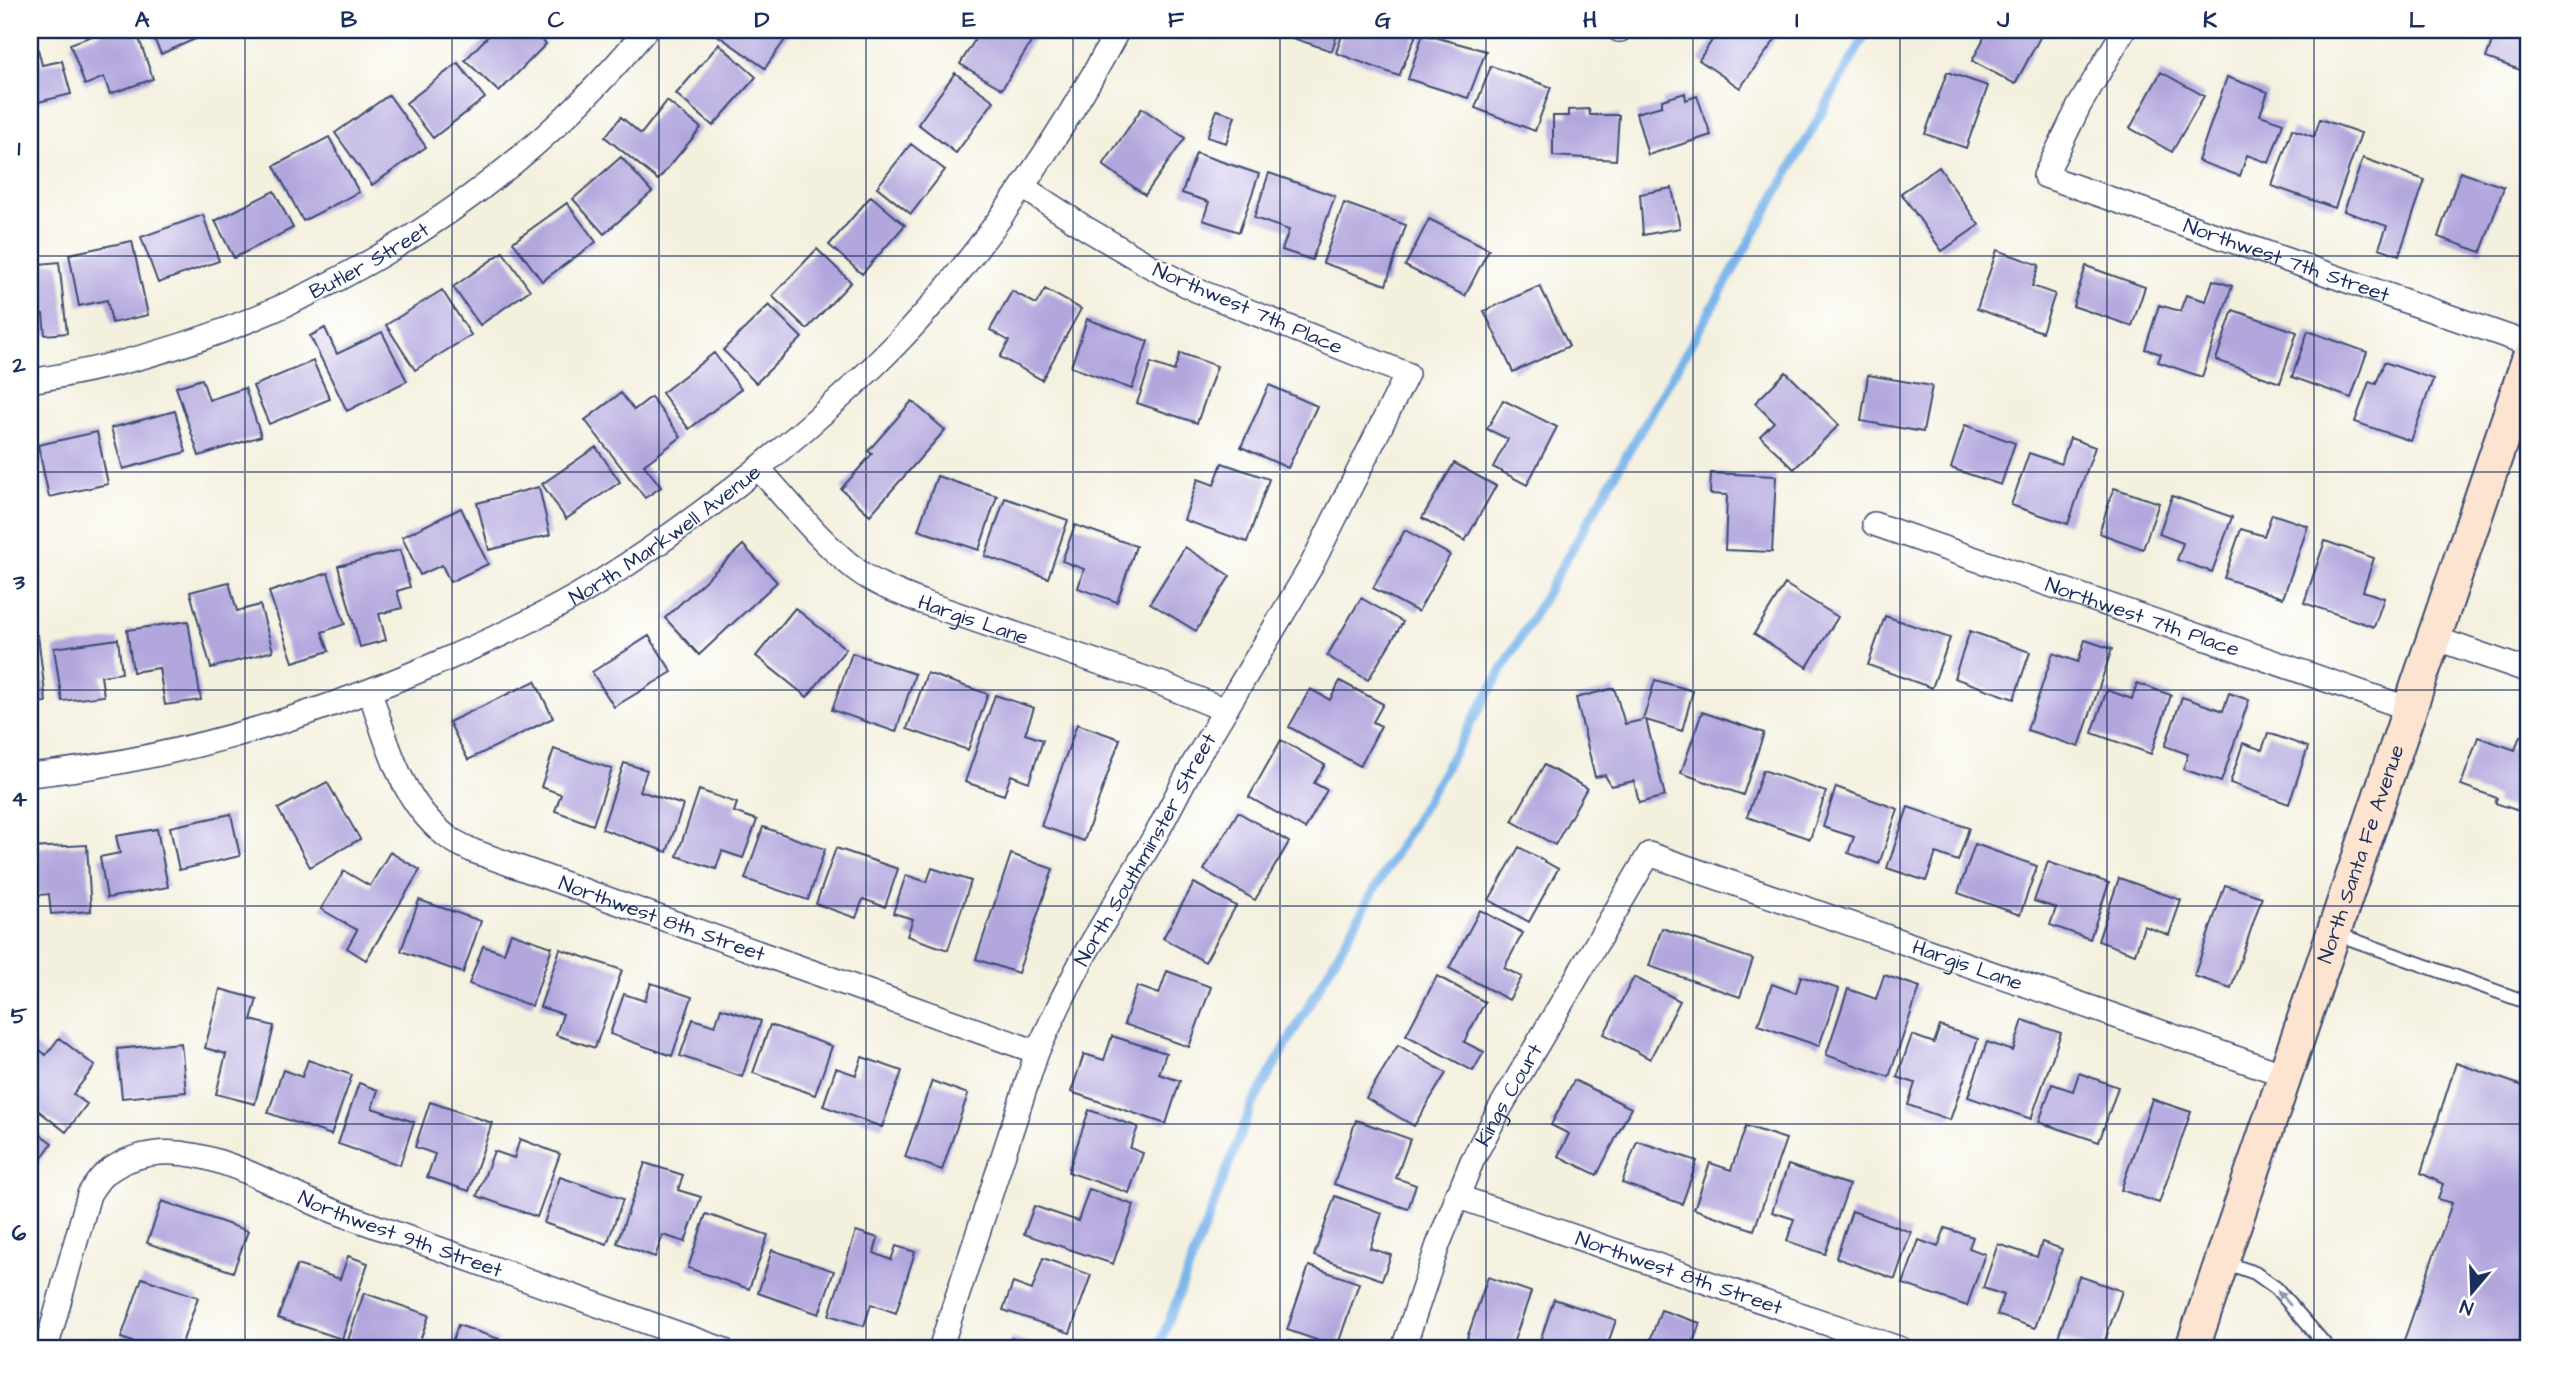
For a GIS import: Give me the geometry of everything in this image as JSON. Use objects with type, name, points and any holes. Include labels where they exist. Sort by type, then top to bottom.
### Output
[{"type":"main road","name":"North Santa Fe Avenue","points":[[2192,1349],[2529,358]]},
{"type":"street","name":"Butler Street","points":[[30,381],[57,377],[202,338],[291,303],[365,266],[452,211],[513,162],[578,105],[646,30]]},
{"type":"street","name":"North Markwell Avenue","points":[[30,775],[158,754],[248,732],[370,692],[491,640],[593,587],[691,521],[759,469],[842,397],[942,294],[1023,187],[1068,117],[1118,30]]},
{"type":"street","name":"Northwest 7th Street","points":[[2124,30],[2079,106],[2045,176],[2529,344]]},
{"type":"street","name":"Northwest 7th Place","points":[[1023,187],[1150,267],[1196,290],[1407,374]]},
{"type":"street","name":"North Southminster Street","points":[[940,1349],[1037,1052],[1085,954],[1159,830],[1192,766],[1310,568],[1407,374]]},
{"type":"street","name":"Hargis Lane","points":[[759,469],[825,541],[858,571],[884,587],[1162,684],[1225,710]]},
{"type":"street","name":"Northwest 7th Place","points":[[1874,524],[2410,709]]},
{"type":"street","points":[[2434,638],[2529,671]]},
{"type":"street","name":"Northwest 8th Street","points":[[370,692],[388,746],[409,796],[427,819],[447,836],[473,851],[1037,1052]]},
{"type":"street","name":"Hargis Lane","points":[[1649,854],[2285,1075]]},
{"type":"street","name":"Kings Court","points":[[1403,1349],[1456,1196],[1500,1108],[1649,854]]},
{"type":"street","name":"Northwest 9th Street","points":[[46,1349],[89,1194],[104,1174],[126,1161],[177,1152],[204,1156],[358,1220],[722,1349]]},
{"type":"street","name":"Northwest 8th Street","points":[[1456,1196],[1901,1349]]},
{"type":"lane","points":[[2334,933],[2529,1003]]},
{"type":"lane","points":[[2222,1261],[2255,1273],[2276,1288],[2329,1349]]},
{"type":"building","points":[[108,30],[136,30],[153,79],[110,94],[104,77],[85,85],[70,44]]},
{"type":"building","points":[[150,30],[216,30],[161,54]]},
{"type":"building","points":[[494,30],[531,30],[546,44],[499,92],[465,60]]},
{"type":"building","points":[[710,30],[792,30],[765,68]]},
{"type":"building","points":[[981,30],[1025,30],[1035,36],[1002,89],[960,64]]},
{"type":"building","points":[[1222,30],[1248,30],[1245,37]]},
{"type":"building","points":[[1268,30],[1338,30],[1332,51]]},
{"type":"building","points":[[1344,30],[1418,30],[1399,76],[1336,53]]},
{"type":"building","points":[[1726,30],[1775,30],[1780,33],[1740,88],[1699,60],[1717,33],[1723,35]]},
{"type":"building","points":[[1988,30],[2044,30],[2015,84],[1972,61]]},
{"type":"building","points":[[2496,30],[2529,30],[2529,73],[2486,58]]},
{"type":"building","points":[[1423,34],[1486,51],[1468,98],[1408,79]]},
{"type":"building","points":[[719,44],[756,77],[713,126],[676,94]]},
{"type":"building","points":[[38,49],[42,65],[62,61],[71,94],[30,104],[30,51]]},
{"type":"building","points":[[458,63],[485,98],[433,138],[406,103]]},
{"type":"building","points":[[1491,66],[1551,87],[1535,131],[1475,108]]},
{"type":"building","points":[[1947,72],[1988,86],[1966,148],[1925,134]]},
{"type":"building","points":[[2161,72],[2204,96],[2172,152],[2130,128]]},
{"type":"building","points":[[955,73],[994,101],[956,153],[918,124]]},
{"type":"building","points":[[2227,77],[2268,92],[2260,115],[2283,123],[2269,163],[2247,155],[2240,176],[2198,161]]},
{"type":"building","points":[[1685,93],[1686,100],[1697,96],[1711,135],[1648,155],[1636,113],[1662,106],[1662,100]]},
{"type":"building","points":[[389,95],[426,147],[372,185],[335,133]]},
{"type":"building","points":[[667,101],[701,128],[658,180],[605,137],[621,117],[641,134]]},
{"type":"building","points":[[1142,108],[1185,138],[1145,195],[1103,165]]},
{"type":"building","points":[[1589,109],[1590,115],[1619,115],[1616,160],[1553,156],[1553,116],[1568,116],[1568,110]]},
{"type":"building","points":[[1217,110],[1235,116],[1226,143],[1207,137]]},
{"type":"building","points":[[2320,119],[2361,133],[2335,208],[2272,186],[2292,129],[2314,137]]},
{"type":"building","points":[[329,137],[359,192],[303,221],[274,166]]},
{"type":"building","points":[[911,144],[945,170],[911,214],[877,187]]},
{"type":"building","points":[[1196,153],[1259,174],[1239,232],[1203,220],[1209,202],[1182,193]]},
{"type":"building","points":[[621,157],[652,192],[604,234],[573,199]]},
{"type":"building","points":[[2363,158],[2425,180],[2399,255],[2379,248],[2387,226],[2344,211]]},
{"type":"building","points":[[1939,167],[1979,225],[1942,251],[1901,193]]},
{"type":"building","points":[[2460,172],[2504,187],[2481,252],[2438,237]]},
{"type":"building","points":[[1269,173],[1335,196],[1312,260],[1282,250],[1289,230],[1254,218]]},
{"type":"building","points":[[1672,188],[1680,228],[1643,235],[1640,194]]},
{"type":"building","points":[[274,191],[293,228],[234,258],[215,221]]},
{"type":"building","points":[[871,196],[905,225],[862,274],[829,245]]},
{"type":"building","points":[[567,203],[596,242],[542,281],[513,242]]},
{"type":"building","points":[[1344,203],[1406,225],[1386,285],[1323,263]]},
{"type":"building","points":[[203,215],[219,261],[158,283],[141,237]]},
{"type":"building","points":[[1429,219],[1489,249],[1465,296],[1405,266]]},
{"type":"building","points":[[132,241],[148,315],[112,323],[107,300],[79,306],[69,254]]},
{"type":"building","points":[[817,249],[851,282],[807,329],[772,296]]},
{"type":"building","points":[[1997,250],[2039,265],[2032,286],[2055,294],[2042,332],[1977,309]]},
{"type":"building","points":[[503,252],[530,290],[480,325],[453,287]]},
{"type":"building","points":[[59,262],[67,333],[45,335],[43,314],[30,315],[30,265]]},
{"type":"building","points":[[2086,266],[2145,287],[2132,326],[2073,306]]},
{"type":"building","points":[[2213,280],[2232,286],[2202,377],[2158,362],[2161,354],[2145,349],[2159,305],[2180,311],[2186,295],[2206,301]]},
{"type":"building","points":[[1540,286],[1569,346],[1513,372],[1484,311]]},
{"type":"building","points":[[1045,289],[1081,309],[1042,380],[1000,357],[1009,341],[990,330],[1012,291],[1036,304]]},
{"type":"building","points":[[442,290],[471,335],[415,370],[386,325]]},
{"type":"building","points":[[769,305],[802,338],[756,383],[723,350]]},
{"type":"building","points":[[2233,310],[2297,332],[2280,383],[2216,360]]},
{"type":"building","points":[[1087,319],[1148,341],[1132,389],[1071,367]]},
{"type":"building","points":[[325,328],[337,354],[382,332],[407,381],[347,411],[310,336]]},
{"type":"building","points":[[2308,331],[2367,352],[2351,398],[2292,377]]},
{"type":"building","points":[[714,353],[741,389],[689,429],[662,393]]},
{"type":"building","points":[[1180,353],[1217,366],[1197,423],[1137,403],[1151,363],[1174,371]]},
{"type":"building","points":[[313,361],[330,399],[269,424],[253,386]]},
{"type":"building","points":[[2384,362],[2433,379],[2411,441],[2355,422],[2369,382],[2376,384]]},
{"type":"building","points":[[1786,372],[1839,425],[1794,469],[1760,436],[1774,422],[1755,403]]},
{"type":"building","points":[[1868,375],[1932,386],[1923,432],[1861,421]]},
{"type":"building","points":[[202,379],[209,400],[245,388],[261,436],[199,456],[176,387]]},
{"type":"building","points":[[1269,385],[1317,406],[1288,468],[1241,447]]},
{"type":"building","points":[[621,393],[634,410],[651,397],[681,437],[644,465],[661,487],[645,498],[585,420]]},
{"type":"building","points":[[1503,400],[1557,427],[1527,485],[1493,467],[1508,439],[1487,429]]},
{"type":"building","points":[[912,401],[945,430],[870,515],[841,489],[872,454],[868,451]]},
{"type":"building","points":[[175,411],[186,452],[123,469],[111,428]]},
{"type":"building","points":[[1965,425],[2015,443],[2001,485],[1951,468]]},
{"type":"building","points":[[97,432],[108,484],[49,497],[38,445]]},
{"type":"building","points":[[2070,438],[2095,447],[2068,524],[2011,505],[2029,453],[2061,464]]},
{"type":"building","points":[[596,447],[620,482],[566,519],[542,484]]},
{"type":"building","points":[[1222,463],[1269,479],[1247,542],[1184,520],[1198,479],[1214,485]]},
{"type":"building","points":[[1454,463],[1496,486],[1465,541],[1422,518]]},
{"type":"building","points":[[1711,473],[1776,476],[1772,552],[1725,550],[1727,495],[1710,494]]},
{"type":"building","points":[[937,476],[997,496],[979,550],[918,530]]},
{"type":"building","points":[[539,487],[550,535],[489,550],[477,503]]},
{"type":"building","points":[[2114,488],[2159,503],[2143,549],[2099,533]]},
{"type":"building","points":[[2172,496],[2232,517],[2212,572],[2177,560],[2183,543],[2159,534]]},
{"type":"building","points":[[1005,498],[1068,520],[1048,578],[985,556]]},
{"type":"building","points":[[461,508],[488,564],[450,582],[442,565],[420,575],[402,537]]},
{"type":"building","points":[[2272,514],[2308,526],[2283,598],[2224,578],[2241,529],[2264,536]]},
{"type":"building","points":[[1075,525],[1136,546],[1117,602],[1078,588],[1084,569],[1062,561]]},
{"type":"building","points":[[1405,530],[1450,555],[1418,612],[1373,588]]},
{"type":"building","points":[[2325,541],[2374,558],[2363,591],[2384,598],[2374,627],[2304,603]]},
{"type":"building","points":[[743,545],[777,582],[699,655],[665,618]]},
{"type":"building","points":[[1185,547],[1230,576],[1196,631],[1150,603]]},
{"type":"building","points":[[400,550],[410,587],[397,591],[402,608],[379,614],[386,640],[360,647],[338,566]]},
{"type":"building","points":[[328,573],[345,624],[322,632],[329,651],[293,662],[269,592]]},
{"type":"building","points":[[229,582],[237,611],[260,605],[273,651],[211,668],[190,592]]},
{"type":"building","points":[[1785,584],[1838,617],[1807,667],[1754,634]]},
{"type":"building","points":[[1361,598],[1403,622],[1368,680],[1327,656]]},
{"type":"building","points":[[795,608],[846,649],[807,697],[756,656]]},
{"type":"building","points":[[1885,616],[1950,638],[1932,688],[1868,665]]},
{"type":"building","points":[[188,621],[201,700],[165,705],[159,668],[133,672],[127,630]]},
{"type":"building","points":[[1970,631],[2030,652],[2014,699],[1954,678]]},
{"type":"building","points":[[38,635],[46,702],[30,704],[30,636]]},
{"type":"building","points":[[649,636],[672,672],[614,707],[592,672]]},
{"type":"building","points":[[118,639],[122,673],[101,676],[104,696],[62,701],[54,648]]},
{"type":"building","points":[[2085,640],[2112,649],[2079,747],[2027,730],[2053,653],[2078,662]]},
{"type":"building","points":[[852,653],[915,674],[896,732],[832,710]]},
{"type":"building","points":[[927,673],[988,694],[968,750],[907,729]]},
{"type":"building","points":[[1655,680],[1693,691],[1682,731],[1646,720],[1665,796],[1639,803],[1634,781],[1611,786],[1605,775],[1595,777],[1576,698],[1614,688],[1625,724],[1643,720]]},
{"type":"building","points":[[535,681],[553,718],[468,760],[449,722]]},
{"type":"building","points":[[1340,681],[1383,704],[1373,722],[1381,726],[1360,766],[1289,727],[1310,689],[1330,700]]},
{"type":"building","points":[[2137,683],[2171,695],[2151,754],[2092,733],[2107,690],[2132,699]]},
{"type":"building","points":[[2229,693],[2249,700],[2221,782],[2183,769],[2188,754],[2165,746],[2182,697],[2223,711]]},
{"type":"building","points":[[995,695],[1034,708],[1025,734],[1043,740],[1029,782],[1011,775],[1004,795],[965,782]]},
{"type":"building","points":[[1702,712],[1764,733],[1743,795],[1681,773]]},
{"type":"building","points":[[1077,724],[1120,739],[1084,841],[1041,826]]},
{"type":"building","points":[[2268,733],[2308,747],[2289,804],[2230,783],[2243,743],[2262,750]]},
{"type":"building","points":[[2520,736],[2529,739],[2528,814],[2495,803],[2497,798],[2461,785],[2478,737],[2515,750]]},
{"type":"building","points":[[1281,740],[1325,765],[1314,783],[1327,790],[1305,829],[1249,797]]},
{"type":"building","points":[[554,749],[612,769],[593,825],[555,811],[561,794],[541,787]]},
{"type":"building","points":[[624,763],[647,770],[640,791],[683,805],[667,852],[602,829]]},
{"type":"building","points":[[1544,765],[1587,788],[1555,845],[1512,821]]},
{"type":"building","points":[[1763,770],[1826,792],[1810,839],[1747,817]]},
{"type":"building","points":[[327,782],[360,839],[310,867],[278,809]]},
{"type":"building","points":[[1836,787],[1898,809],[1879,864],[1848,853],[1854,837],[1823,827]]},
{"type":"building","points":[[699,790],[737,803],[734,812],[757,820],[743,858],[722,851],[716,869],[677,856]]},
{"type":"building","points":[[1908,807],[1969,828],[1958,861],[1936,853],[1926,881],[1887,868]]},
{"type":"building","points":[[1238,812],[1289,842],[1255,900],[1204,870]]},
{"type":"building","points":[[231,814],[240,856],[179,870],[170,827]]},
{"type":"building","points":[[763,827],[825,849],[808,900],[745,879]]},
{"type":"building","points":[[157,829],[168,887],[107,898],[100,857],[120,853],[116,836]]},
{"type":"building","points":[[1975,844],[2037,866],[2020,915],[1958,893]]},
{"type":"building","points":[[87,845],[91,911],[51,914],[49,894],[30,896],[30,848]]},
{"type":"building","points":[[1519,847],[1558,869],[1529,922],[1489,900]]},
{"type":"building","points":[[836,848],[898,869],[885,907],[863,899],[856,918],[816,904]]},
{"type":"building","points":[[390,852],[420,870],[366,960],[347,948],[357,930],[321,909],[344,871],[370,886]]},
{"type":"building","points":[[1011,854],[1053,869],[1018,973],[976,959]]},
{"type":"building","points":[[2048,862],[2109,883],[2090,939],[2050,925],[2056,908],[2034,901]]},
{"type":"building","points":[[932,868],[971,881],[948,950],[907,936],[913,919],[893,913],[906,875],[927,882]]},
{"type":"building","points":[[2119,878],[2181,900],[2169,935],[2144,926],[2135,954],[2098,941]]},
{"type":"building","points":[[1194,883],[1236,906],[1205,962],[1163,938]]},
{"type":"building","points":[[2225,885],[2262,897],[2231,988],[2194,976]]},
{"type":"building","points":[[419,900],[481,921],[463,973],[401,951]]},
{"type":"building","points":[[1480,910],[1523,933],[1504,968],[1522,977],[1509,1000],[1449,968]]},
{"type":"building","points":[[1662,928],[1753,959],[1740,997],[1649,966]]},
{"type":"building","points":[[511,933],[552,947],[532,1006],[469,984],[483,946],[504,953]]},
{"type":"building","points":[[560,949],[622,970],[595,1048],[556,1035],[563,1014],[540,1007]]},
{"type":"building","points":[[1167,971],[1211,987],[1189,1047],[1124,1024],[1137,986],[1159,994]]},
{"type":"building","points":[[1884,975],[1920,987],[1889,1077],[1826,1055],[1848,989],[1876,999]]},
{"type":"building","points":[[1437,976],[1485,1002],[1464,1042],[1484,1052],[1473,1071],[1406,1035]]},
{"type":"building","points":[[1801,976],[1839,989],[1819,1046],[1758,1025],[1772,984],[1796,993]]},
{"type":"building","points":[[1634,977],[1680,1001],[1650,1059],[1604,1034]]},
{"type":"building","points":[[651,983],[692,997],[672,1056],[610,1034],[624,994],[645,1001]]},
{"type":"building","points":[[220,989],[257,999],[251,1020],[274,1026],[255,1104],[216,1094],[226,1054],[205,1048]]},
{"type":"building","points":[[721,1008],[761,1021],[742,1077],[680,1056],[693,1019],[715,1026]]},
{"type":"building","points":[[2023,1020],[2061,1033],[2031,1119],[1968,1097],[1987,1042],[2013,1051]]},
{"type":"building","points":[[770,1025],[832,1046],[815,1095],[753,1073]]},
{"type":"building","points":[[1940,1026],[1978,1039],[1950,1120],[1908,1105],[1915,1083],[1897,1077],[1912,1035],[1934,1043]]},
{"type":"building","points":[[1112,1036],[1166,1053],[1159,1074],[1180,1081],[1166,1124],[1071,1092],[1084,1054],[1104,1060]]},
{"type":"building","points":[[59,1038],[95,1066],[73,1094],[87,1104],[66,1132],[30,1104],[30,1042],[46,1055]]},
{"type":"building","points":[[181,1043],[186,1092],[122,1098],[117,1049]]},
{"type":"building","points":[[1398,1045],[1446,1073],[1414,1126],[1366,1098]]},
{"type":"building","points":[[862,1057],[902,1071],[882,1127],[823,1106],[836,1068],[856,1075]]},
{"type":"building","points":[[308,1060],[352,1075],[331,1135],[268,1113],[283,1070],[302,1077]]},
{"type":"building","points":[[2456,1063],[2529,1088],[2529,1349],[2401,1349],[2452,1203],[2438,1199],[2443,1184],[2421,1173]]},
{"type":"building","points":[[2079,1073],[2118,1087],[2099,1142],[2039,1122],[2052,1084],[2073,1091]]},
{"type":"building","points":[[1574,1080],[1631,1108],[1597,1175],[1558,1156],[1569,1134],[1551,1125]]},
{"type":"building","points":[[932,1081],[968,1094],[942,1170],[905,1157]]},
{"type":"building","points":[[359,1083],[378,1090],[372,1108],[414,1122],[400,1165],[338,1144]]},
{"type":"building","points":[[2152,1099],[2191,1112],[2159,1203],[2121,1190]]},
{"type":"building","points":[[430,1102],[492,1123],[469,1191],[427,1177],[435,1154],[415,1147]]},
{"type":"building","points":[[1089,1110],[1138,1127],[1130,1148],[1143,1153],[1129,1193],[1068,1172]]},
{"type":"building","points":[[1356,1120],[1410,1139],[1396,1178],[1416,1185],[1408,1209],[1334,1184]]},
{"type":"building","points":[[1746,1126],[1786,1139],[1754,1230],[1694,1209],[1710,1163],[1731,1170]]},
{"type":"building","points":[[30,1127],[52,1143],[30,1175]]},
{"type":"building","points":[[520,1139],[560,1154],[537,1217],[477,1196],[494,1151],[514,1158]]},
{"type":"building","points":[[1637,1141],[1697,1161],[1682,1204],[1622,1183]]},
{"type":"building","points":[[645,1163],[683,1175],[678,1190],[701,1197],[685,1242],[663,1235],[655,1257],[617,1243]]},
{"type":"building","points":[[1788,1165],[1849,1185],[1825,1254],[1787,1241],[1794,1219],[1772,1212]]},
{"type":"building","points":[[560,1177],[623,1199],[607,1244],[544,1223]]},
{"type":"building","points":[[1089,1189],[1134,1205],[1113,1264],[1024,1234],[1034,1206],[1078,1221]]},
{"type":"building","points":[[1335,1196],[1382,1213],[1370,1248],[1391,1255],[1382,1280],[1314,1256]]},
{"type":"building","points":[[162,1201],[248,1231],[233,1272],[147,1243]]},
{"type":"building","points":[[1852,1211],[1911,1232],[1895,1279],[1836,1258]]},
{"type":"building","points":[[706,1214],[768,1235],[749,1289],[688,1268]]},
{"type":"building","points":[[1945,1228],[1973,1237],[1969,1248],[1985,1254],[1967,1306],[1903,1284],[1919,1240],[1938,1247]]},
{"type":"building","points":[[856,1231],[878,1238],[874,1253],[891,1260],[896,1246],[915,1252],[896,1313],[871,1304],[864,1326],[829,1315]]},
{"type":"building","points":[[2042,1242],[2062,1249],[2035,1328],[1997,1315],[2004,1295],[1983,1288],[1998,1244],[2037,1257]]},
{"type":"building","points":[[772,1250],[834,1271],[819,1314],[758,1293]]},
{"type":"building","points":[[348,1256],[368,1263],[342,1339],[278,1318],[297,1265],[340,1279]]},
{"type":"building","points":[[1043,1258],[1091,1275],[1070,1333],[1003,1310],[1013,1283],[1032,1290]]},
{"type":"building","points":[[1309,1266],[1359,1283],[1337,1347],[1287,1330]]},
{"type":"building","points":[[2079,1276],[2122,1291],[2102,1349],[2093,1349],[2058,1337]]},
{"type":"building","points":[[1488,1277],[1531,1292],[1511,1349],[1499,1349],[1467,1338]]},
{"type":"building","points":[[142,1278],[198,1297],[180,1349],[154,1349],[121,1338]]},
{"type":"building","points":[[364,1293],[429,1315],[417,1349],[375,1349],[348,1340]]},
{"type":"building","points":[[1554,1299],[1616,1320],[1606,1349],[1538,1347]]},
{"type":"building","points":[[1661,1310],[1700,1323],[1691,1349],[1647,1349]]},
{"type":"building","points":[[458,1325],[499,1339],[496,1349],[427,1349],[430,1341],[450,1348]]},
{"type":"building","points":[[1011,1338],[1044,1349],[1007,1349]]},
{"type":"building","points":[[1288,1341],[1310,1349],[1285,1349]]},
{"type":"building","points":[[1624,1342],[1645,1349],[1622,1349]]},
{"type":"waterway","points":[[1158,1349],[1251,1107],[1728,280],[1868,30]]}]
